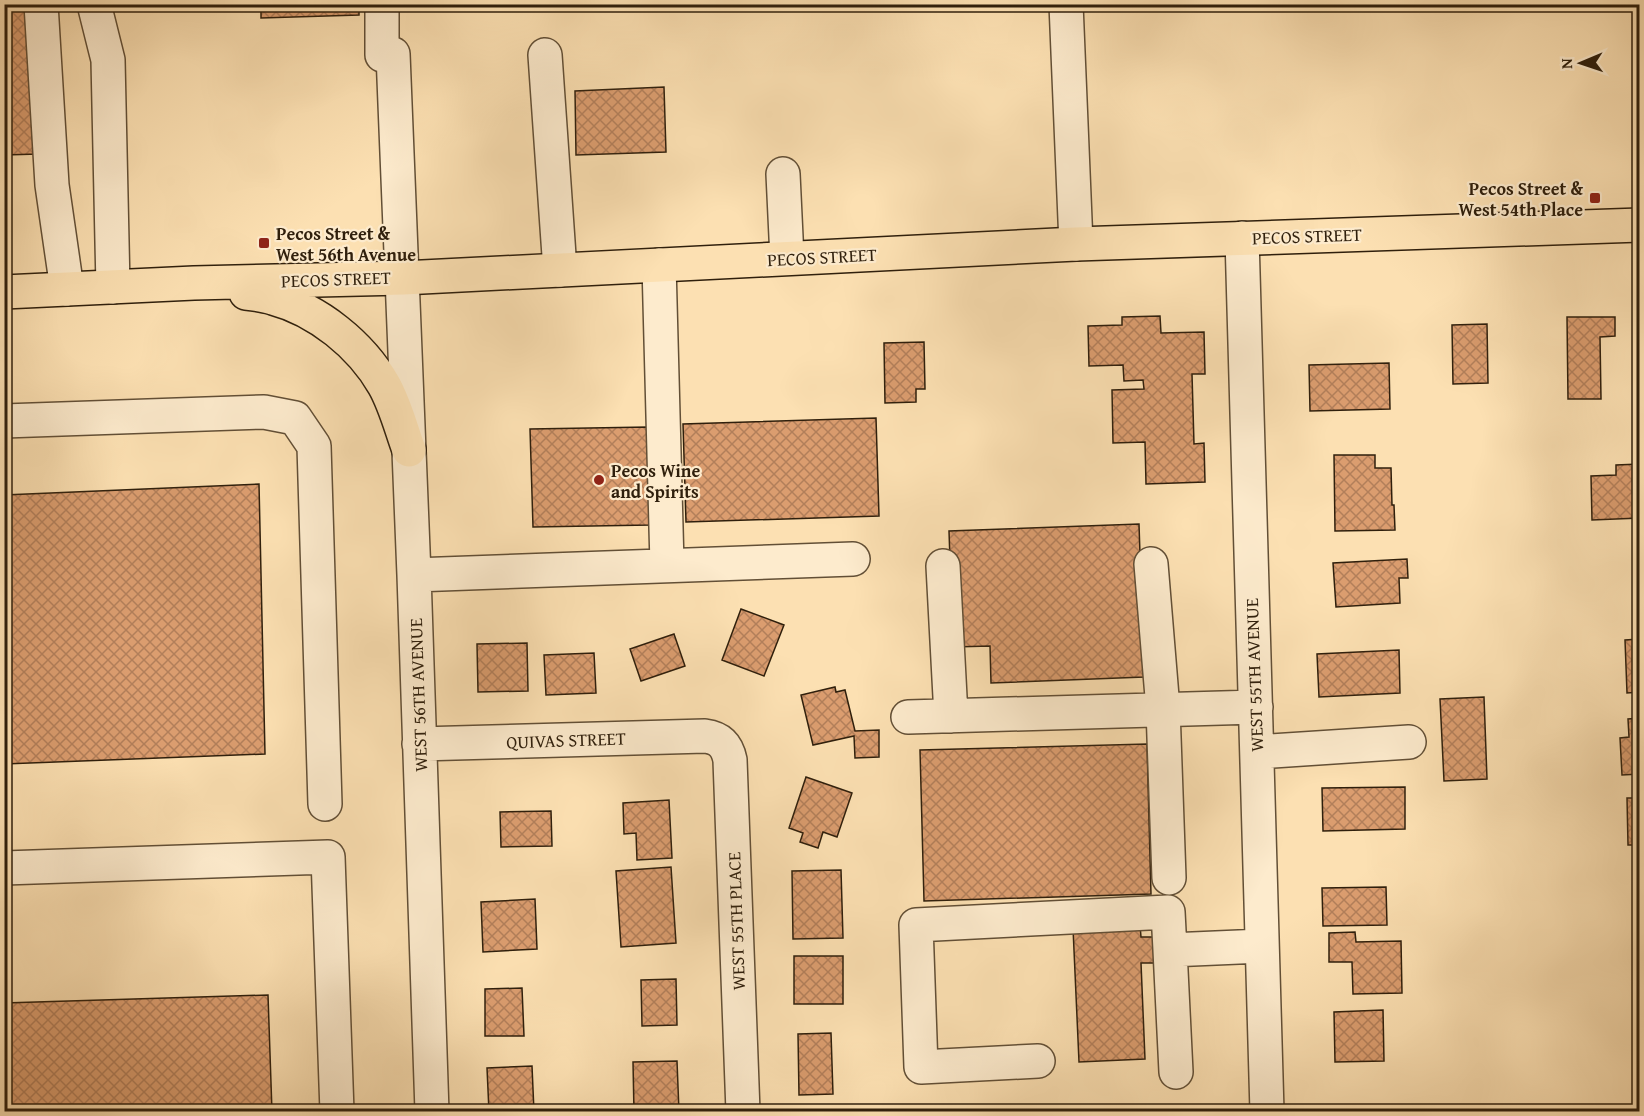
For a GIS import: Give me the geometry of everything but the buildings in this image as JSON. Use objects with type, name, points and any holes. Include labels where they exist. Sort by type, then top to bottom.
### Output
[{"type":"main road","name":"PECOS STREET","points":[[4,292],[403,278],[1076,244],[1640,225]]},
{"type":"main road","points":[[194,284],[274,298],[300,308],[342,334],[364,356],[384,386],[409,450]]},
{"type":"street","points":[[41,4],[52,185],[67,289]]},
{"type":"street","points":[[94,4],[108,60],[113,287]]},
{"type":"street","name":"WEST 56TH AVENUE","points":[[382,4],[388,55],[403,278],[432,1112]]},
{"type":"street","points":[[1066,4],[1076,244]]},
{"type":"street","points":[[545,55],[560,270]]},
{"type":"street","points":[[783,174],[787,258]]},
{"type":"street","name":"WEST 55TH AVENUE","points":[[1242,238],[1267,1112]]},
{"type":"street","points":[[659,265],[667,565]]},
{"type":"street","points":[[4,422],[264,412],[295,418],[314,446],[325,804]]},
{"type":"street","points":[[414,575],[854,559]]},
{"type":"street","points":[[1151,564],[1163,709],[1169,878]]},
{"type":"street","points":[[943,566],[951,716]]},
{"type":"street","points":[[908,717],[1256,707]]},
{"type":"street","name":"QUIVAS STREET","points":[[419,744],[714,737]]},
{"type":"street","name":"WEST 55TH PLACE","points":[[714,737],[728,750],[730,760],[743,1112]]},
{"type":"street","points":[[1257,752],[1409,742]]},
{"type":"street","points":[[4,868],[328,857],[337,1112]]},
{"type":"street","points":[[1038,1060],[921,1067],[916,926],[1168,912],[1176,1072]]},
{"type":"street","points":[[1170,950],[1262,946]]},
{"type":"place","name":"Pecos Street & West 54th Place","points":[[1595,198]]},
{"type":"place","name":"Pecos Street & West 56th Avenue","points":[[264,243]]},
{"type":"place","name":"Pecos Wine and Spirits","points":[[599,480]]}]
